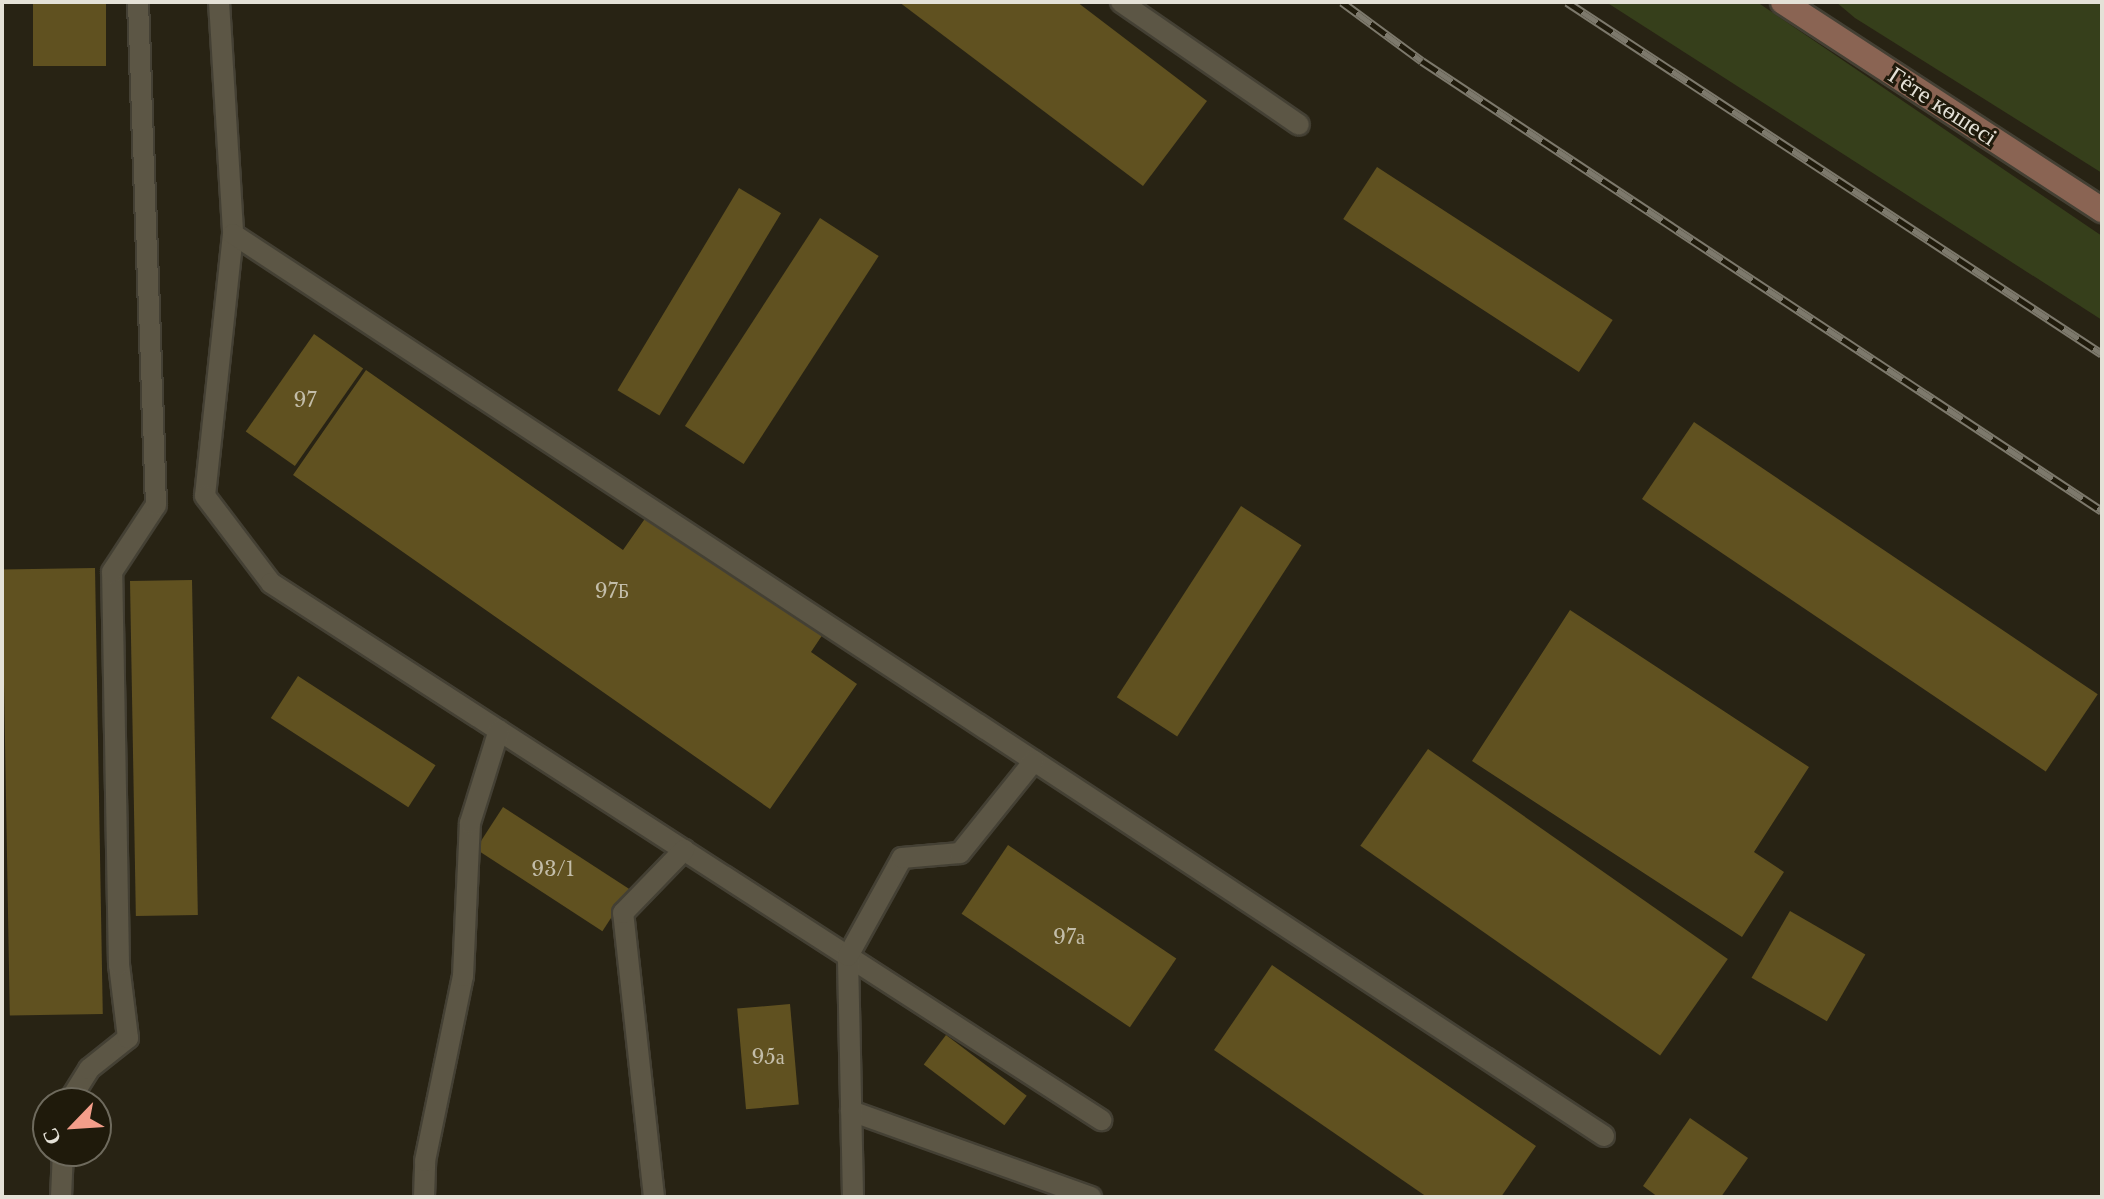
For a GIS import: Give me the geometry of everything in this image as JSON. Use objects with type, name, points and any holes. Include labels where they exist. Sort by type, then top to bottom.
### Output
[{"type":"main road","name":"Гёте көшесі","points":[[1783,2],[2102,210]]},
{"type":"lane","points":[[78,1087],[89,1069],[128,1038],[119,965],[112,572],[156,505],[138,2]]},
{"type":"lane","points":[[219,2],[233,234],[205,496],[271,583],[1101,1120]]},
{"type":"lane","points":[[1121,2],[1299,125]]},
{"type":"lane","points":[[233,234],[1604,1136]]},
{"type":"lane","points":[[424,1197],[425,1161],[463,976],[470,823],[499,730]]},
{"type":"lane","points":[[853,1197],[848,956],[902,858],[960,853],[1034,761]]},
{"type":"lane","points":[[654,1197],[623,913],[684,850]]},
{"type":"lane","points":[[851,1111],[1091,1197]]},
{"type":"lane","points":[[61,1197],[62,1167]]},
{"type":"green space","points":[[1606,2],[1757,2],[2102,236],[2102,320]]},
{"type":"green space","points":[[1836,2],[2102,2],[2102,173],[1855,18]]},
{"type":"building","points":[[899,2],[1077,2],[1207,101],[1143,186]]},
{"type":"building","points":[[33,4],[106,4],[106,66],[33,66]]},
{"type":"building","points":[[1377,167],[1613,320],[1579,372],[1343,219]]},
{"type":"building","points":[[739,188],[781,213],[659,416],[617,390]]},
{"type":"building","points":[[820,218],[879,256],[744,464],[685,426]]},
{"type":"building","points":[[314,334],[363,368],[295,466],[246,431]]},
{"type":"building","points":[[366,370],[623,550],[651,510],[825,631],[811,652],[857,684],[770,809],[293,475]]},
{"type":"building","points":[[1694,422],[2098,694],[2046,771],[1642,499]]},
{"type":"building","points":[[1241,506],[1301,545],[1177,736],[1117,697]]},
{"type":"building","points":[[95,568],[103,1014],[10,1016],[2,570]]},
{"type":"building","points":[[192,580],[198,915],[136,916],[130,581]]},
{"type":"building","points":[[1570,610],[1809,767],[1754,852],[1784,872],[1742,937],[1472,761]]},
{"type":"building","points":[[298,676],[436,765],[408,807],[271,718]]},
{"type":"building","points":[[1428,749],[1728,959],[1660,1056],[1360,846]]},
{"type":"building","points":[[503,807],[630,889],[602,931],[476,849]]},
{"type":"building","points":[[1008,845],[1176,959],[1130,1027],[962,914]]},
{"type":"building","points":[[1790,911],[1865,954],[1827,1021],[1752,978]]},
{"type":"building","points":[[1272,965],[1536,1146],[1501,1197],[1427,1197],[1214,1050]]},
{"type":"building","points":[[790,1004],[799,1105],[746,1109],[737,1009]]},
{"type":"building","points":[[946,1035],[1027,1096],[1004,1125],[924,1065]]},
{"type":"building","points":[[1690,1118],[1748,1158],[1721,1197],[1658,1197],[1643,1186]]},
{"type":"railway","points":[[1342,2],[1422,61],[2102,511]]},
{"type":"railway","points":[[1567,2],[2102,354]]}]
